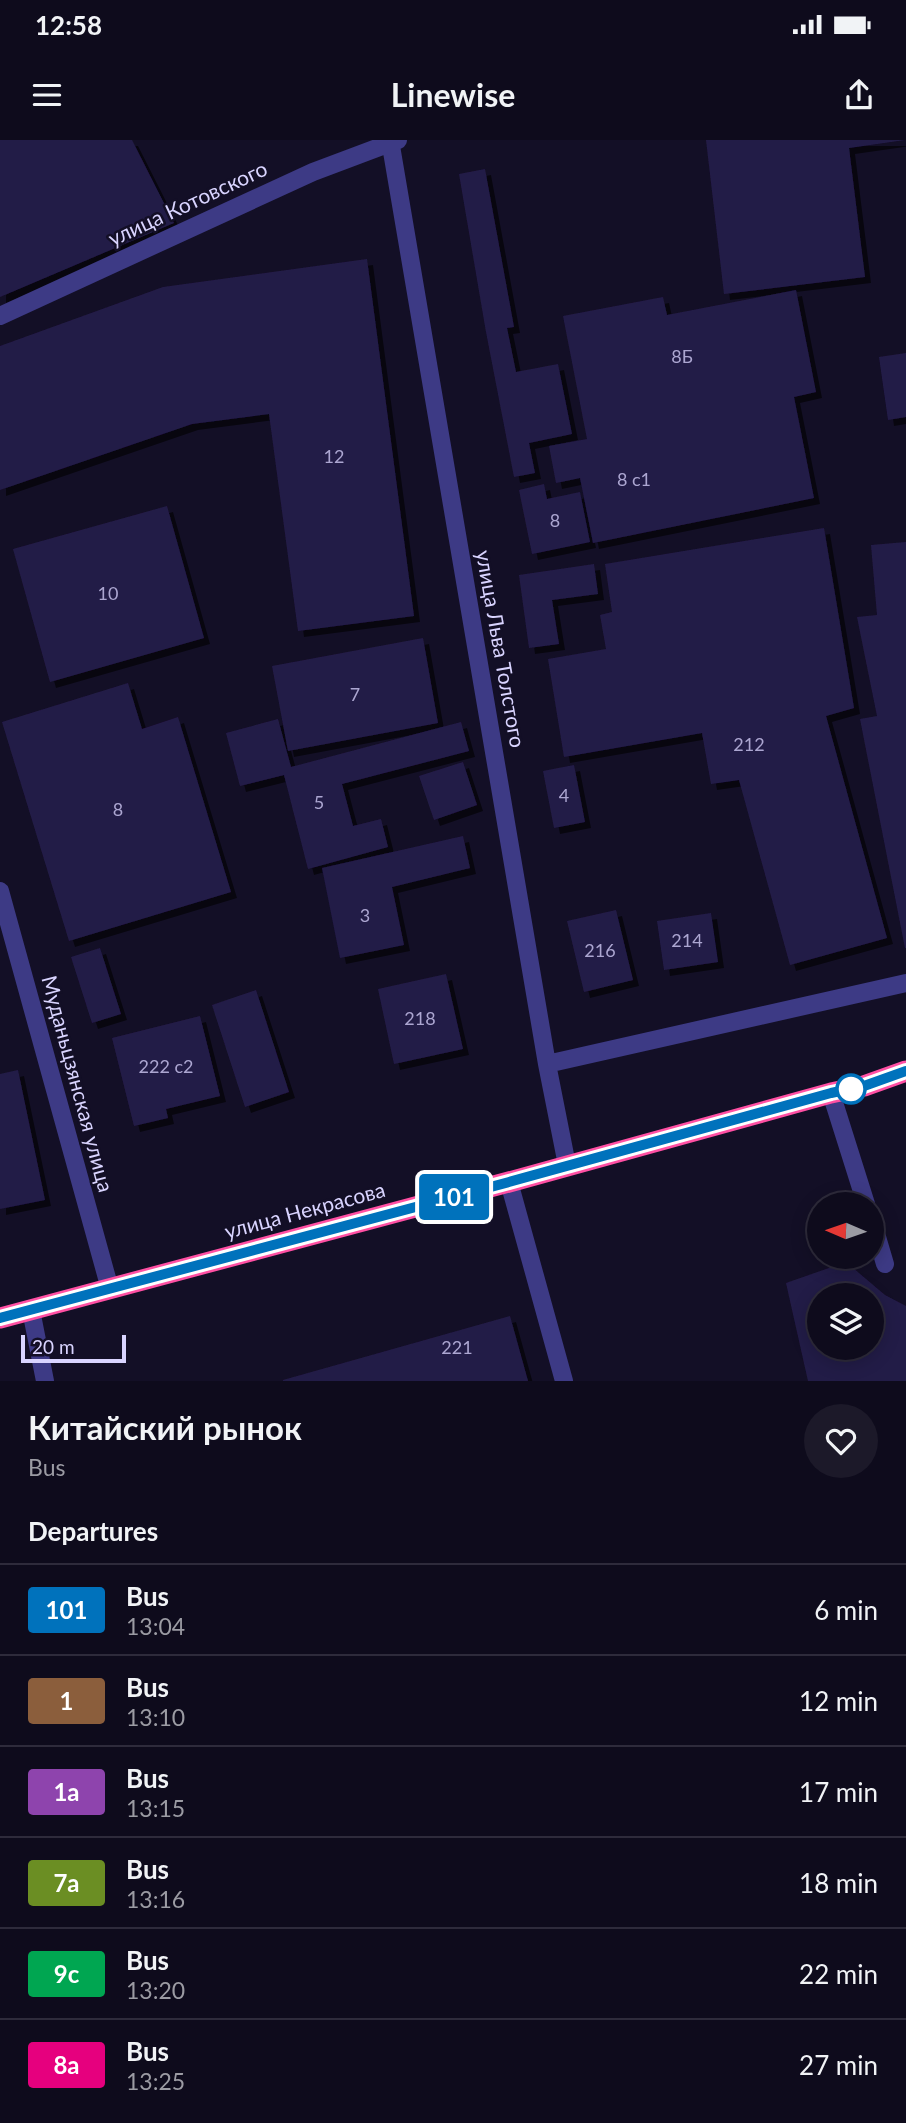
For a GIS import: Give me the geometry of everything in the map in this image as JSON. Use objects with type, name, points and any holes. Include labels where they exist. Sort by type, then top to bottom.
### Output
[{"type":"highway","name":"улица Некрасова","points":[[0,1318],[864,1086],[906,1071]]},
{"type":"street","name":"улица Котовского","points":[[0,316],[313,172],[393,141]]},
{"type":"street","name":"улица Льва Толстого","points":[[393,141],[547,1064],[567,1165]]},
{"type":"street","name":"Муданьцзянская улица","points":[[0,891],[110,1289]]},
{"type":"street","points":[[547,1064],[906,984]]},
{"type":"street","points":[[831,1093],[862,1192]]},
{"type":"street","points":[[509,1182],[564,1381]]},
{"type":"street","points":[[31,1310],[45,1381]]},
{"type":"building","points":[[0,140],[132,140],[174,223],[0,297]]},
{"type":"building","points":[[706,140],[905,140],[849,148],[865,277],[724,294]]},
{"type":"building","points":[[485,169],[514,327],[507,328],[516,372],[558,364],[572,434],[529,443],[535,473],[514,477],[459,174]]},
{"type":"building","points":[[367,259],[414,616],[298,631],[269,414],[192,424],[0,490],[0,346],[163,287]]},
{"type":"building","points":[[796,290],[816,392],[794,397],[814,498],[593,543],[580,478],[556,483],[549,446],[587,439],[563,316],[663,297],[667,315]]},
{"type":"building","points":[[906,353],[906,417],[888,420],[879,357]]},
{"type":"building","points":[[544,484],[547,499],[580,492],[590,542],[532,554],[519,490]]},
{"type":"building","points":[[167,506],[204,638],[50,682],[13,549]]},
{"type":"building","points":[[824,528],[854,708],[826,716],[887,938],[790,965],[739,780],[711,784],[702,733],[564,757],[548,659],[606,649],[600,615],[612,612],[605,564]]},
{"type":"building","points":[[906,542],[905,948],[860,719],[877,716],[857,617],[877,615],[871,545]]},
{"type":"building","points":[[594,564],[598,594],[552,600],[559,644],[529,648],[519,575]]},
{"type":"building","points":[[423,638],[438,723],[288,751],[272,666]]},
{"type":"building","points":[[128,683],[142,729],[178,717],[231,892],[69,941],[2,722]]},
{"type":"building","points":[[278,719],[291,767],[461,722],[469,751],[342,784],[353,826],[381,819],[388,847],[308,869],[284,775],[240,786],[226,733]]},
{"type":"building","points":[[463,762],[477,805],[434,820],[419,776]]},
{"type":"building","points":[[574,765],[585,822],[554,828],[543,771]]},
{"type":"building","points":[[463,836],[470,868],[392,887],[404,945],[340,958],[322,868]]},
{"type":"building","points":[[616,910],[633,980],[584,992],[567,921]]},
{"type":"building","points":[[711,913],[718,962],[664,970],[657,921]]},
{"type":"building","points":[[100,948],[121,1014],[92,1023],[71,957]]},
{"type":"building","points":[[446,974],[463,1049],[394,1064],[378,989]]},
{"type":"building","points":[[256,990],[289,1092],[245,1107],[212,1005]]},
{"type":"building","points":[[200,1016],[220,1096],[166,1109],[168,1118],[134,1126],[112,1038]]},
{"type":"building","points":[[18,1070],[45,1200],[0,1209],[0,1074]]},
{"type":"building","points":[[826,1269],[854,1269],[871,1283],[807,1283],[807,1360],[884,1360],[884,1294],[906,1306],[906,1381],[808,1381],[786,1283]]},
{"type":"building","points":[[510,1316],[528,1381],[283,1381],[283,1380]]},
{"type":"bus line","name":"101","points":[[0,1318],[864,1086],[906,1071]]}]
